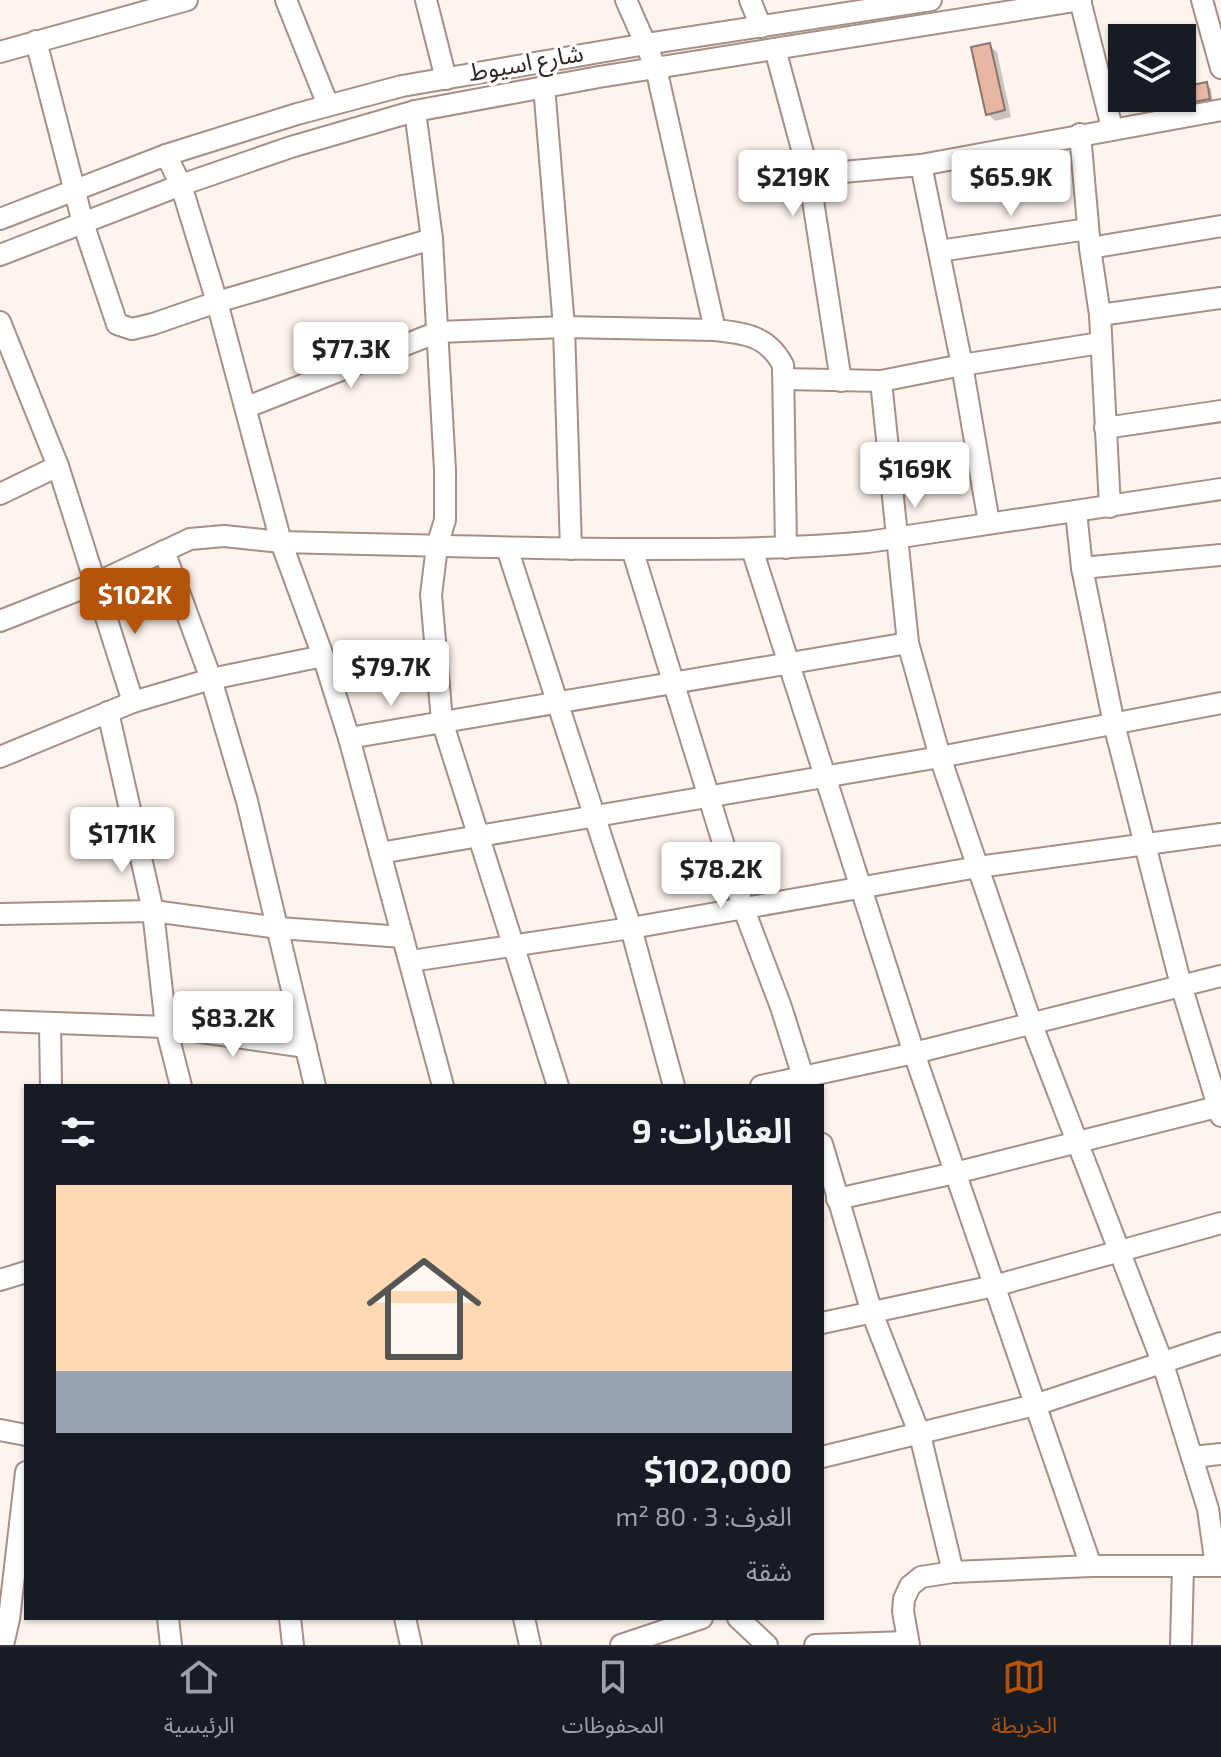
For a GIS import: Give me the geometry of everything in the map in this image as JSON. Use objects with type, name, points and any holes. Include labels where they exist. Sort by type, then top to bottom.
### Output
[{"type":"street","points":[[286,0],[328,105]]},
{"type":"street","points":[[426,0],[446,79]]},
{"type":"street","points":[[626,0],[656,68],[715,330]]},
{"type":"street","points":[[750,0],[761,27]]},
{"type":"street","name":"شارع اسيوط","points":[[0,219],[166,155],[328,105],[402,86],[888,3],[931,0]]},
{"type":"street","points":[[1081,0],[1112,128]]},
{"type":"street","name":"شارع اسيوط","points":[[0,255],[181,185],[291,147],[415,111],[544,86],[1081,0]]},
{"type":"street","points":[[1202,0],[1221,68]]},
{"type":"street","points":[[0,52],[176,1]]},
{"type":"street","points":[[36,41],[83,223],[117,324],[121,328],[153,324],[432,239]]},
{"type":"street","points":[[775,49],[809,175],[841,381]]},
{"type":"street","points":[[544,86],[564,327],[571,549]]},
{"type":"street","points":[[809,175],[921,165],[1221,110]]},
{"type":"street","points":[[415,111],[432,239],[446,508],[437,546],[431,595],[442,721],[557,1084]]},
{"type":"street","points":[[1080,134],[1089,239],[1100,315],[1110,507]]},
{"type":"street","points":[[166,155],[181,185],[217,302],[281,542],[349,738],[442,1084]]},
{"type":"street","points":[[921,165],[962,365],[989,523]]},
{"type":"street","points":[[939,251],[1221,226]]},
{"type":"street","points":[[1100,315],[1221,298]]},
{"type":"street","points":[[0,322],[58,466],[133,702]]},
{"type":"street","points":[[247,407],[438,332],[564,327],[744,333],[768,343],[783,365],[786,548]]},
{"type":"street","points":[[785,379],[881,381],[1100,343]]},
{"type":"street","points":[[815,1645],[908,1644],[904,1599],[910,1586],[921,1577],[953,1572],[1091,1566],[1218,1566],[1208,1509],[1163,1364],[1032,1025],[940,757],[908,643],[881,381]]},
{"type":"street","points":[[1105,428],[1221,411]]},
{"type":"street","points":[[0,494],[58,466]]},
{"type":"street","points":[[0,621],[96,583],[190,539],[207,536],[281,542],[507,548],[786,548],[868,542],[1221,489]]},
{"type":"street","points":[[837,1199],[1220,1110],[1181,985],[1114,724],[1082,568],[1076,512]]},
{"type":"street","points":[[507,548],[631,928],[673,1084]]},
{"type":"street","points":[[632,549],[743,907],[781,1007],[805,1082]]},
{"type":"street","points":[[752,549],[914,1053],[1091,1566]]},
{"type":"street","points":[[164,551],[211,679],[247,801],[315,1084]]},
{"type":"street","points":[[1082,568],[1221,555]]},
{"type":"street","points":[[349,738],[908,643]]},
{"type":"street","points":[[0,757],[133,702],[211,679],[323,656]]},
{"type":"street","points":[[380,853],[940,757],[1221,703]]},
{"type":"street","points":[[108,712],[153,911],[166,1027],[180,1084]]},
{"type":"street","points":[[411,961],[631,928],[978,867],[1221,834]]},
{"type":"street","points":[[0,914],[153,911],[279,928],[403,937]]},
{"type":"street","points":[[783,1084],[805,1082],[1221,976]]},
{"type":"street","points":[[0,1021],[166,1027],[306,1047]]},
{"type":"street","points":[[50,1023],[51,1084]]},
{"type":"street","points":[[824,1151],[872,1313],[920,1435],[953,1572]]},
{"type":"street","points":[[824,1323],[994,1286],[1221,1223]]},
{"type":"street","points":[[0,1280],[24,1273]]},
{"type":"street","points":[[824,1457],[1035,1405],[1221,1343]]},
{"type":"street","points":[[0,1430],[24,1435]]},
{"type":"street","points":[[1192,1457],[1221,1454]]},
{"type":"street","points":[[3,1645],[12,1619],[24,1493]]},
{"type":"street","points":[[1181,1645],[1183,1566]]},
{"type":"street","points":[[168,1620],[171,1645]]},
{"type":"street","points":[[290,1620],[293,1645]]},
{"type":"street","points":[[405,1620],[411,1645]]},
{"type":"street","points":[[524,1620],[530,1645]]},
{"type":"street","points":[[621,1645],[696,1620]]},
{"type":"street","points":[[740,1620],[767,1645]]},
{"type":"building","points":[[990,43],[1005,110],[986,115],[971,47]]},
{"type":"building","points":[[1207,82],[1210,99],[1196,102],[1196,84]]}]
